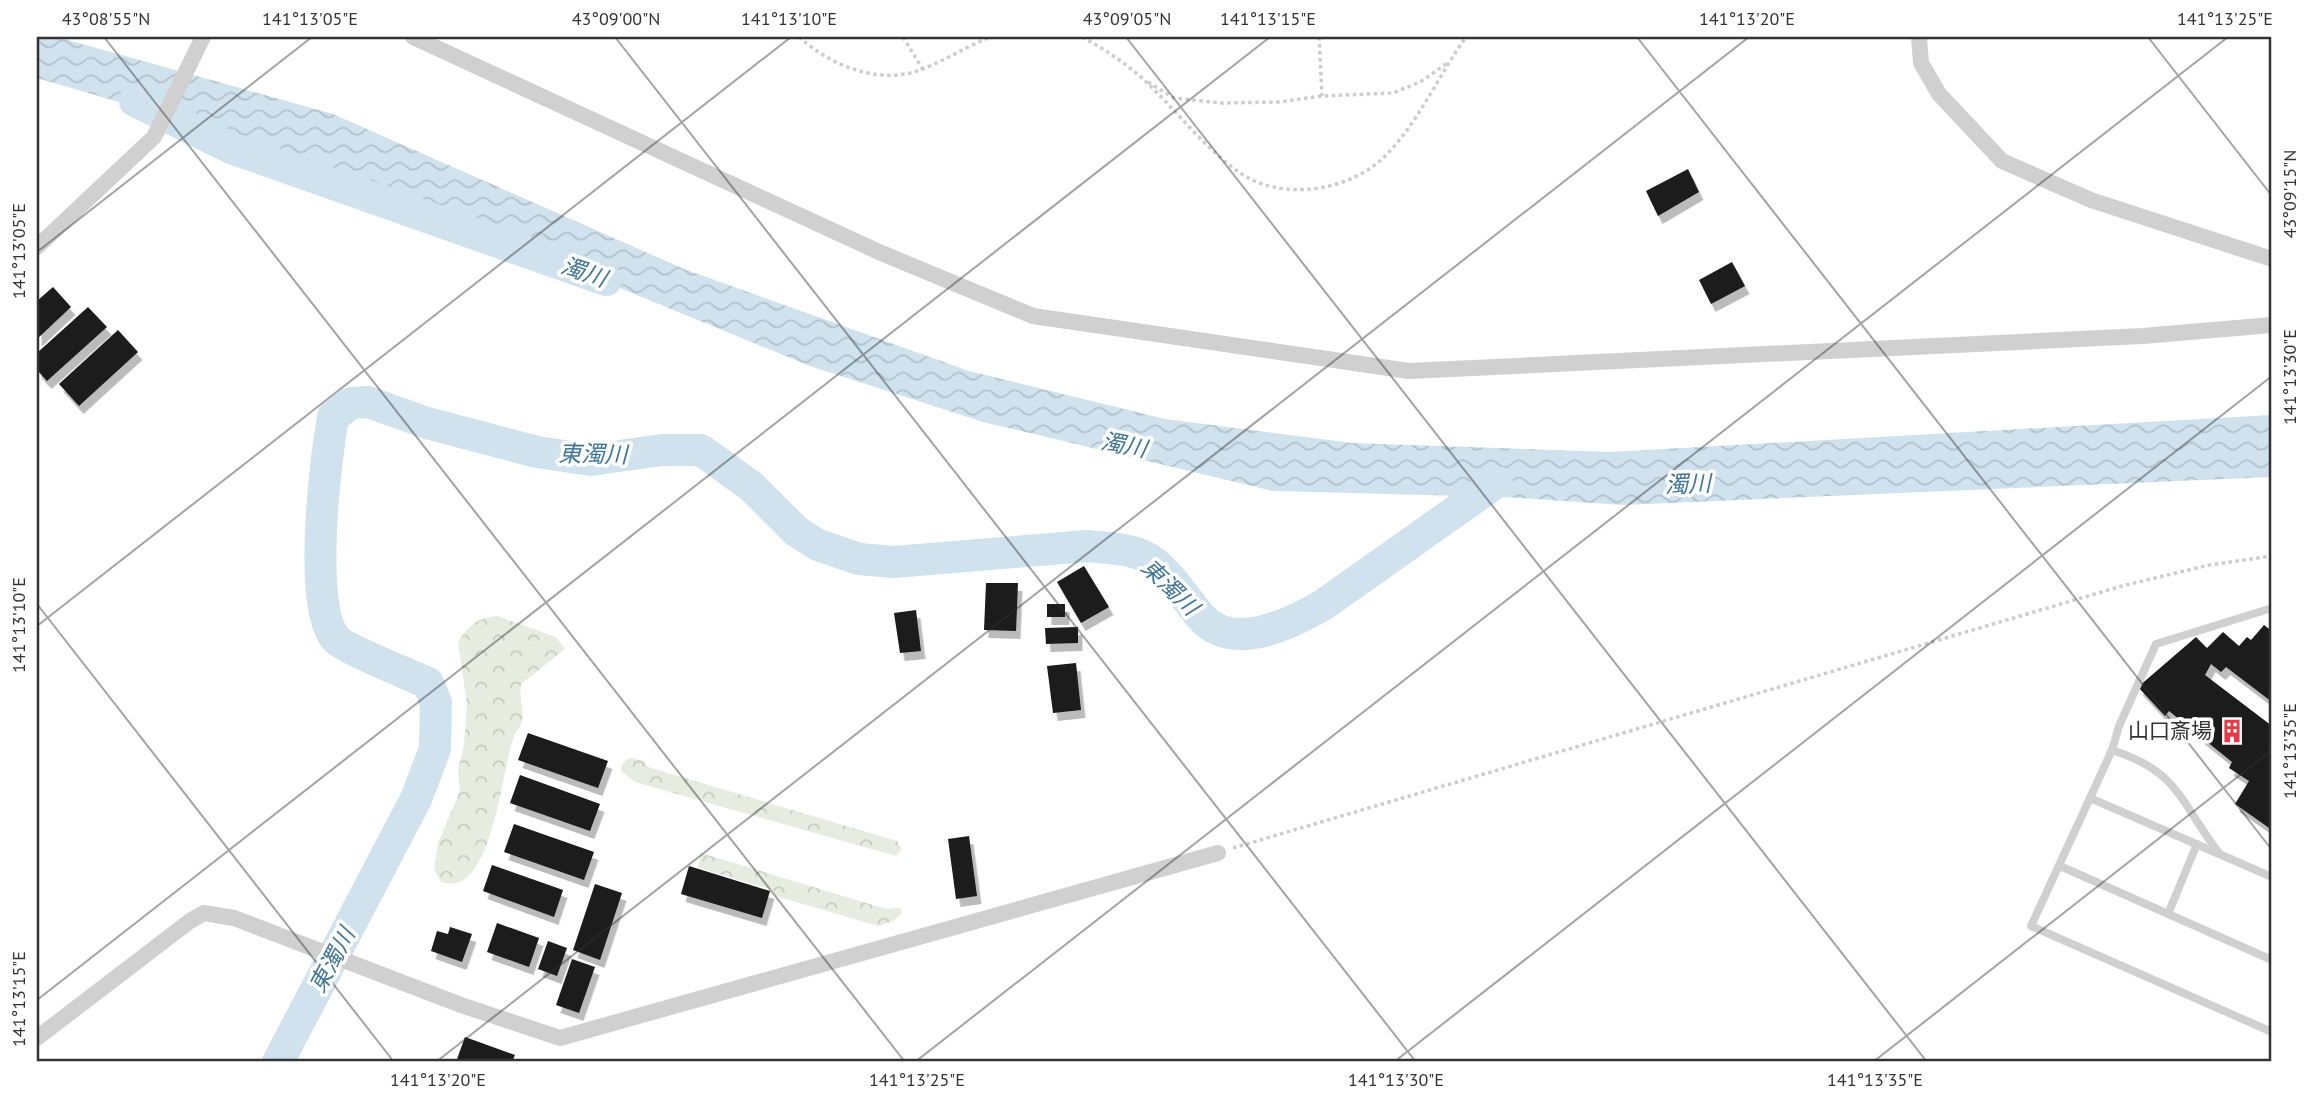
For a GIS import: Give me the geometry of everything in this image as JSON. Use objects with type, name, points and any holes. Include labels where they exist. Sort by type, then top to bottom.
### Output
[{"type":"street","points":[[37,247],[154,137],[203,37]]},
{"type":"street","points":[[413,37],[879,252],[1033,316],[1409,371],[2143,336],[2272,325]]},
{"type":"street","points":[[1919,37],[1921,63],[1939,94],[2002,161],[2091,200],[2272,259]]},
{"type":"street","points":[[37,1038],[170,933],[204,913],[234,918],[550,1036],[570,1037],[1217,853]]},
{"type":"lane","points":[[2272,608],[2156,644],[2119,726],[2112,750],[2031,926],[2272,1032]]},
{"type":"lane","points":[[2112,750],[2150,764],[2165,775],[2186,801],[2219,854]]},
{"type":"lane","points":[[2090,798],[2272,877]]},
{"type":"lane","points":[[2168,914],[2197,844]]},
{"type":"lane","points":[[2060,866],[2272,960]]},
{"type":"path","points":[[799,37],[816,53],[846,67],[884,76],[923,70],[990,37]]},
{"type":"path","points":[[904,37],[923,70]]},
{"type":"path","points":[[1082,37],[1109,52],[1174,98],[1209,102],[1280,102],[1322,96],[1393,93],[1420,82],[1451,60]]},
{"type":"path","points":[[1319,37],[1322,96]]},
{"type":"path","points":[[1144,79],[1229,163],[1255,182],[1280,188],[1321,189],[1353,176],[1381,160],[1405,129],[1466,37]]},
{"type":"path","points":[[1217,853],[2122,586],[2209,565],[2272,556]]},
{"type":"green space","points":[[497,616],[556,637],[565,649],[521,684],[522,721],[514,736],[491,832],[476,866],[460,882],[444,883],[434,869],[438,843],[460,791],[458,770],[464,745],[467,704],[458,642],[474,623]]},
{"type":"green space","points":[[629,758],[644,761],[648,767],[897,841],[902,849],[896,856],[635,782],[621,771],[622,764]]},
{"type":"green space","points":[[701,853],[886,909],[900,908],[902,913],[893,921],[878,926],[776,896],[773,890],[698,868]]},
{"type":"water","points":[[37,37],[57,37],[333,114],[684,269],[969,371],[1165,419],[1352,443],[1611,452],[2272,415],[2272,477],[1623,505],[1504,497],[1273,491],[983,422],[810,366],[286,151],[37,78]]},
{"type":"building","points":[[1688,169],[1699,192],[1658,216],[1646,191]]},
{"type":"building","points":[[1732,262],[1745,286],[1711,304],[1699,280]]},
{"type":"building","points":[[53,287],[71,307],[37,339],[37,301]]},
{"type":"building","points":[[88,307],[107,327],[47,381],[37,370],[37,353]]},
{"type":"building","points":[[118,330],[138,352],[79,406],[59,384]]},
{"type":"building","points":[[1084,566],[1109,607],[1081,623],[1057,582]]},
{"type":"building","points":[[986,583],[1018,583],[1016,631],[984,630]]},
{"type":"building","points":[[1047,604],[1065,604],[1065,617],[1047,617]]},
{"type":"building","points":[[916,610],[921,651],[900,653],[894,613]]},
{"type":"building","name":"山口斎場","points":[[2264,625],[2272,631],[2272,702],[2226,667],[2221,672],[2211,664],[2205,675],[2272,726],[2272,830],[2235,804],[2249,781],[2229,768],[2232,762],[2169,711],[2165,716],[2138,687],[2196,637],[2207,648],[2223,632],[2239,646],[2247,637],[2251,640]]},
{"type":"building","points":[[1078,627],[1078,643],[1046,644],[1045,628]]},
{"type":"building","points":[[1076,663],[1081,710],[1053,713],[1047,666]]},
{"type":"building","points":[[528,733],[608,761],[598,788],[518,760]]},
{"type":"building","points":[[520,775],[600,804],[590,831],[510,803]]},
{"type":"building","points":[[514,824],[594,852],[584,880],[504,852]]},
{"type":"building","points":[[969,836],[977,896],[956,899],[948,839]]},
{"type":"building","points":[[492,865],[563,890],[554,917],[483,891]]},
{"type":"building","points":[[689,866],[770,891],[762,918],[681,894]]},
{"type":"building","points":[[595,884],[622,893],[600,960],[573,950]]},
{"type":"building","points":[[497,923],[539,938],[529,967],[487,952]]},
{"type":"building","points":[[450,927],[472,934],[462,962],[431,951],[437,931],[448,934]]},
{"type":"building","points":[[548,941],[567,948],[557,976],[538,969]]},
{"type":"building","points":[[572,959],[595,967],[579,1013],[556,1005]]},
{"type":"building","points":[[465,1037],[515,1055],[512,1062],[456,1062]]},
{"type":"waterway","name":"濁川","points":[[135,101],[231,148],[606,280]]},
{"type":"waterway","name":"東濁川","points":[[278,1062],[416,799],[435,749],[436,703],[428,683],[341,643],[327,622],[320,566],[326,465],[333,417],[351,403],[368,402],[427,423],[537,452],[591,460],[662,450],[701,450],[752,487],[796,531],[818,545],[859,559],[894,562],[1087,546],[1135,553],[1149,559],[1165,572],[1203,619],[1216,629],[1231,633],[1247,634],[1280,626],[1323,605],[1497,482]]},
{"type":"place","name":"山口斎場","points":[[2232,731]]}]
